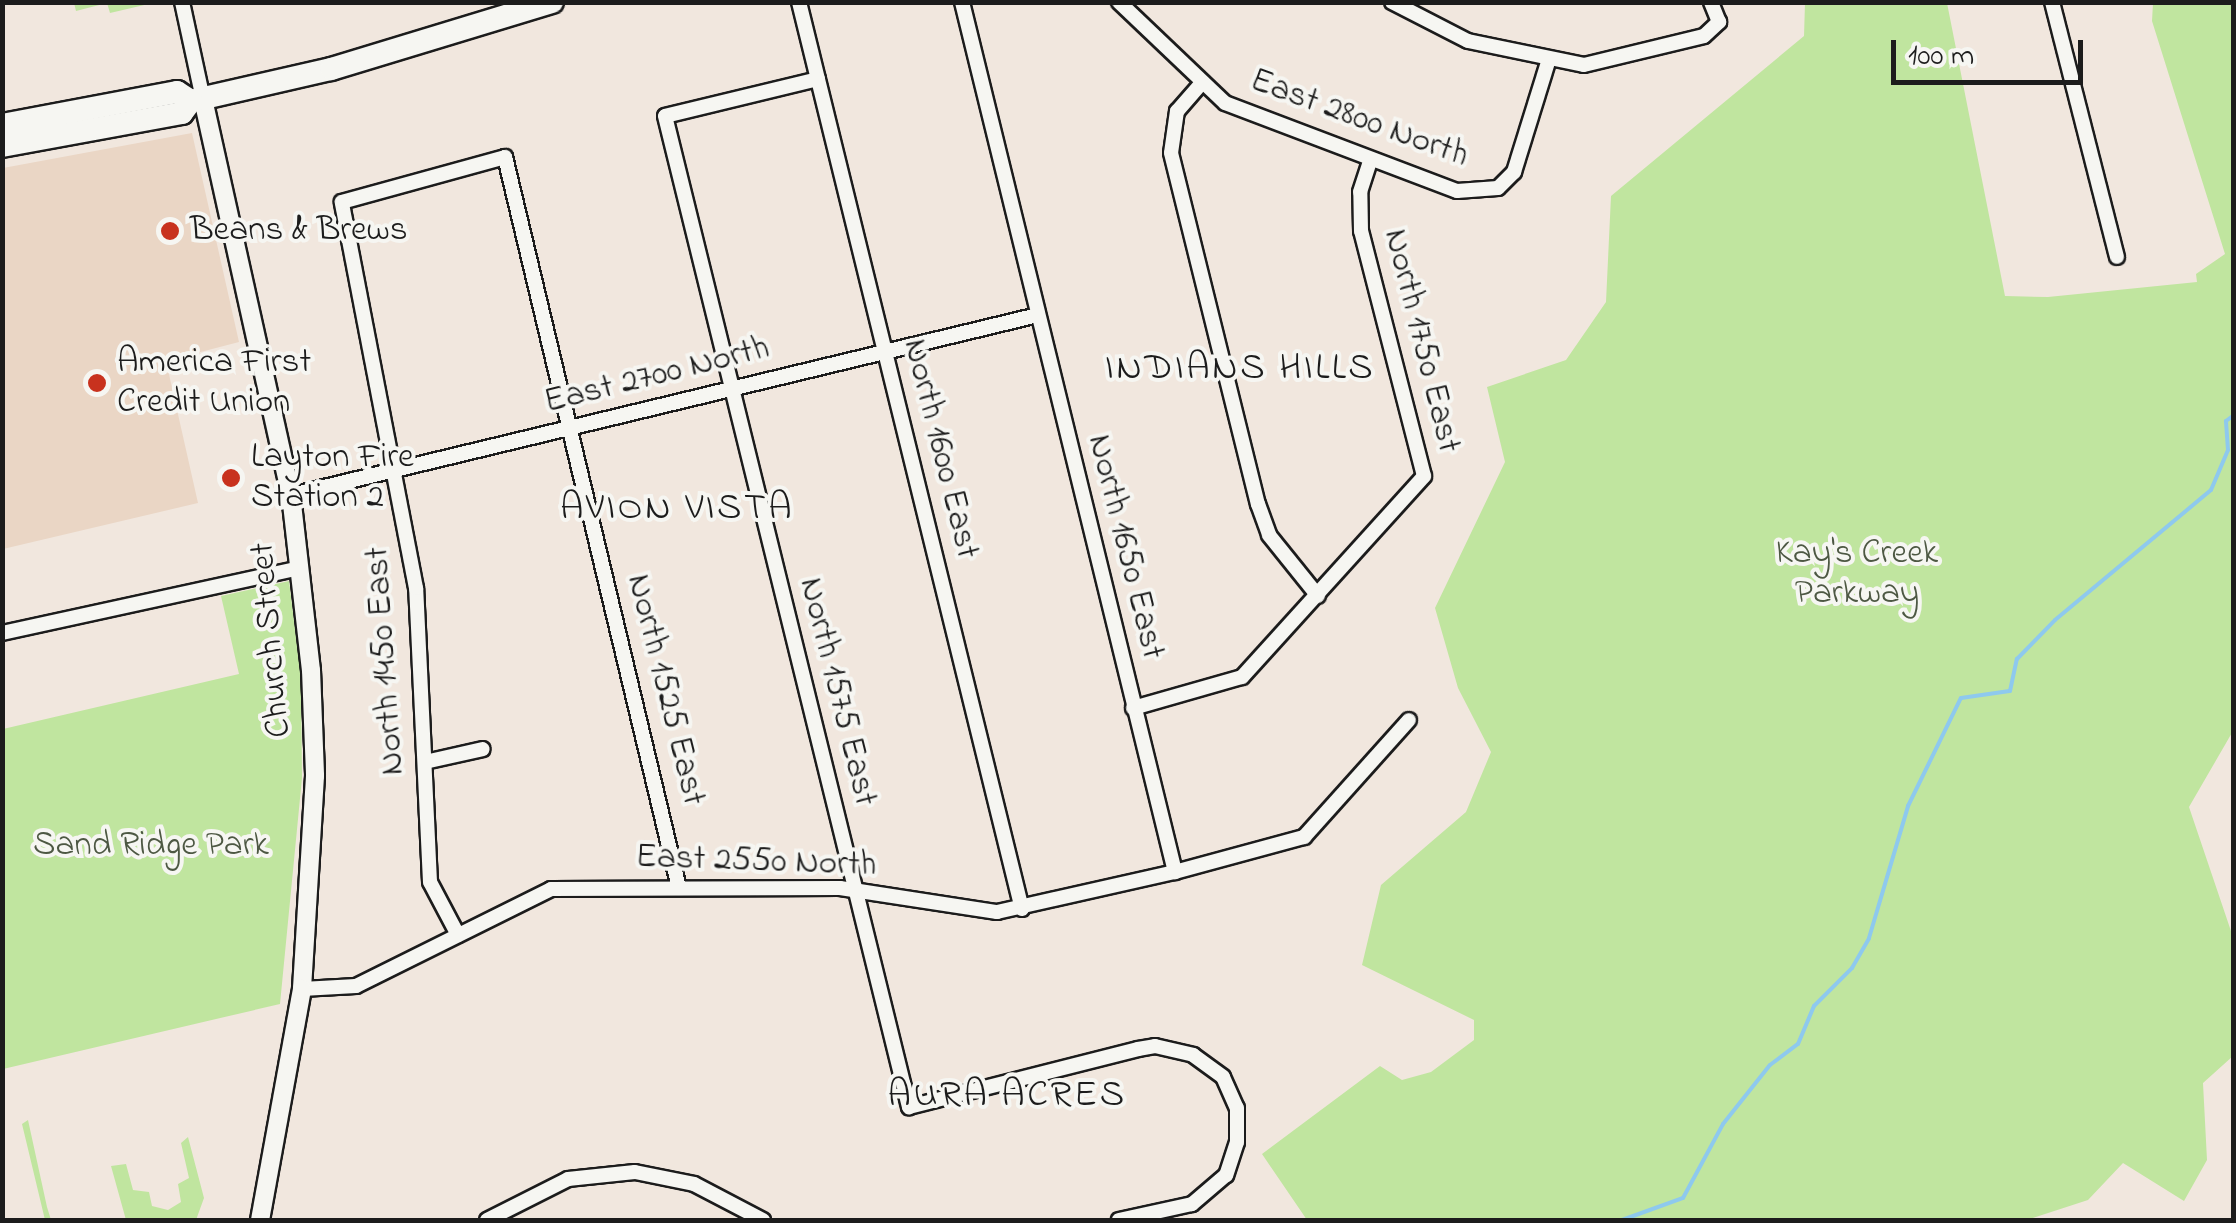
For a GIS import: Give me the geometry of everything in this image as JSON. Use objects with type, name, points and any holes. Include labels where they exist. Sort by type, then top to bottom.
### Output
[{"type":"main road","points":[[2,146],[182,114],[197,100],[368,58],[552,2]]},
{"type":"main road","points":[[2,124],[177,92],[197,100]]},
{"type":"street","name":"Church Street","points":[[182,2],[197,100],[290,495],[300,568],[315,776],[302,989],[260,1220]]},
{"type":"street","name":"North 1600 East","points":[[798,2],[1022,909]]},
{"type":"street","name":"North 1650 East","points":[[962,2],[1175,872]]},
{"type":"street","name":"East 2800 North","points":[[1118,2],[1200,84],[1254,118],[1458,191],[1498,188],[1526,148],[1548,62]]},
{"type":"street","points":[[1392,2],[1468,41],[1548,62],[1599,64],[1704,36],[1719,22],[1712,2]]},
{"type":"street","points":[[2052,2],[2117,257]]},
{"type":"street","name":"North 1575 East","points":[[818,79],[665,116],[908,1106],[1156,1046],[1193,1055],[1223,1077],[1237,1108],[1237,1142],[1226,1175],[1192,1204],[1119,1220]]},
{"type":"street","points":[[1133,708],[1242,677],[1318,596],[1270,535],[1258,504],[1171,152],[1176,111],[1200,84]]},
{"type":"street","name":"North 1450 East","points":[[458,935],[430,882],[416,588],[398,471],[342,202],[505,157]]},
{"type":"street","name":"North 1525 East","points":[[505,157],[679,888]]},
{"type":"street","name":"North 1750 East","points":[[1318,596],[1424,476],[1361,231],[1360,192],[1370,162]]},
{"type":"street","name":"East 2700 North","points":[[290,495],[1038,315]]},
{"type":"street","points":[[2,633],[300,568]]},
{"type":"street","name":"East 2550 North","points":[[302,989],[356,986],[550,889],[854,890],[973,912],[1022,909],[1175,872],[1304,837],[1410,720]]},
{"type":"street","points":[[426,762],[483,749]]},
{"type":"street","points":[[487,1220],[508,1216],[568,1180],[605,1173],[666,1176],[717,1194],[763,1220]]},
{"type":"shaded area","points":[[192,133],[239,342],[166,361],[198,503],[3,549],[3,168]]},
{"type":"green space","points":[[74,2],[153,3],[110,13],[107,3],[76,11]]},
{"type":"green space","name":"Kay's Creek Parkway","points":[[1805,3],[1947,3],[2005,296],[2048,297],[2197,282],[2196,274],[2225,254],[2152,21],[2153,3],[2233,3],[2233,731],[2189,807],[2233,937],[2233,1056],[2203,1083],[2207,1160],[2184,1201],[2123,1163],[2088,1200],[2027,1220],[1307,1220],[1262,1154],[1380,1066],[1402,1080],[1431,1072],[1474,1040],[1474,1020],[1362,965],[1381,885],[1466,812],[1491,752],[1458,688],[1435,608],[1505,462],[1487,387],[1566,360],[1606,302],[1611,196],[1804,36]]},
{"type":"green space","name":"Sand Ridge Park","points":[[289,581],[301,676],[302,778],[280,1004],[3,1069],[3,729],[239,674],[221,596]]},
{"type":"green space","points":[[28,1120],[51,1220],[45,1220],[22,1124]]},
{"type":"green space","points":[[188,1137],[204,1198],[196,1220],[126,1220],[111,1166],[126,1164],[133,1190],[149,1192],[152,1206],[168,1210],[181,1202],[178,1184],[189,1178],[181,1143]]},
{"type":"waterway","points":[[1622,1220],[1683,1198],[1723,1124],[1770,1065],[1798,1044],[1814,1006],[1852,968],[1869,938],[1908,806],[1961,698],[2010,691],[2017,659],[2055,620],[2211,490],[2228,450],[2226,421],[2234,415]]},
{"type":"place","name":"Beans & Brews","points":[[170,231]]},
{"type":"place","name":"America First Credit Union","points":[[97,383]]},
{"type":"place","name":"Layton Fire Station 2","points":[[231,478]]},
{"type":"district","name":"INDIANS HILLS","points":[[1240,370]]},
{"type":"district","name":"AVION VISTA","points":[[677,510]]},
{"type":"district","name":"AURA ACRES","points":[[1007,1097]]}]
